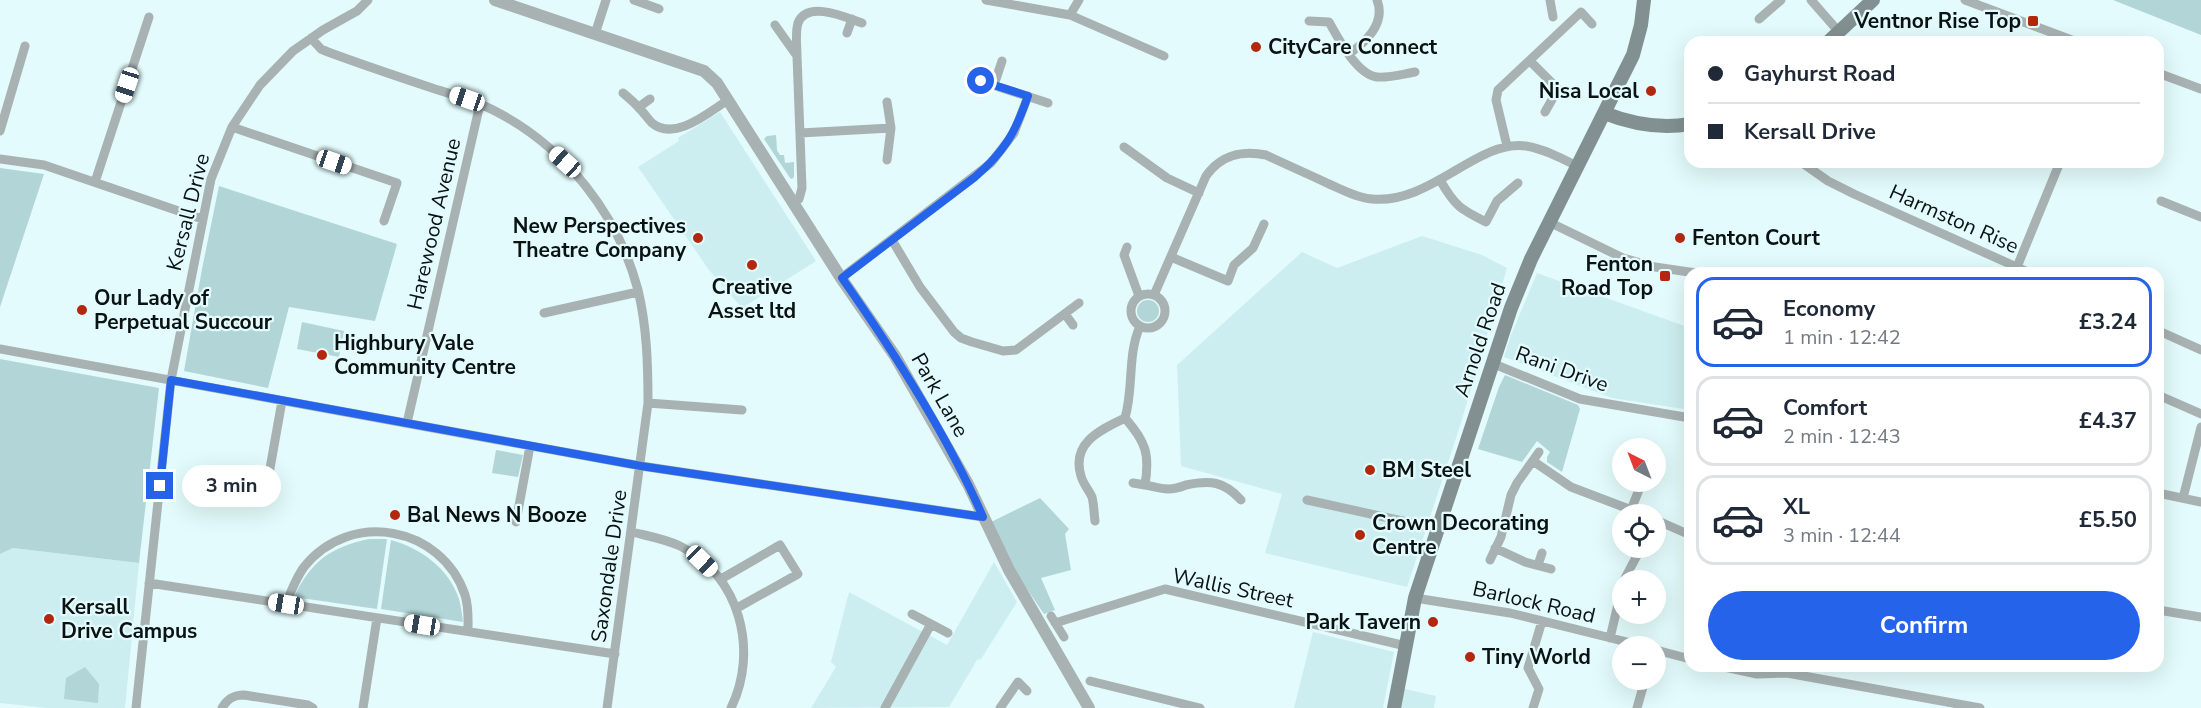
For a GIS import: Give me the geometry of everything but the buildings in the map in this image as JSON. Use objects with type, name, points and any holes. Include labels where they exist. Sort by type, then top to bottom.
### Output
[{"type":"main road","name":"Arnold Road","points":[[1394,708],[1416,598],[1511,308],[1531,259],[1633,55],[1641,25],[1644,0]]},
{"type":"main road","points":[[1835,36],[1873,0]]},
{"type":"main road","points":[[1604,113],[1643,124],[1675,127],[1684,125]]},
{"type":"street","name":"Kersall Drive","points":[[136,708],[171,380],[201,219],[218,157],[244,107],[268,76],[293,51],[357,11],[368,0]]},
{"type":"street","points":[[495,0],[595,34],[606,0]]},
{"type":"street","points":[[634,0],[659,9]]},
{"type":"street","points":[[986,0],[1070,15],[1164,56]]},
{"type":"street","points":[[1070,15],[1079,0]]},
{"type":"street","points":[[1350,53],[1362,44],[1375,29],[1380,17],[1377,0]]},
{"type":"street","points":[[1550,0],[1553,17]]},
{"type":"street","points":[[1759,19],[1781,0]]},
{"type":"street","points":[[1811,0],[1839,32]]},
{"type":"street","points":[[1965,0],[2061,36]]},
{"type":"street","points":[[793,202],[799,199],[802,189],[798,25],[805,14],[811,10],[828,10],[862,23]]},
{"type":"street","points":[[1507,146],[1496,95],[1498,90],[1581,12],[1592,24]]},
{"type":"street","points":[[95,182],[150,17]]},
{"type":"street","points":[[847,33],[852,19]]},
{"type":"street","points":[[1309,21],[1329,22],[1342,45],[1365,72],[1377,77],[1415,72]]},
{"type":"street","points":[[774,25],[797,56]]},
{"type":"street","name":"Park Lane","points":[[595,34],[704,71],[717,83],[895,356],[968,483],[1009,570],[1089,708]]},
{"type":"street","name":"Saxondale Drive","points":[[311,38],[321,49],[328,52],[480,104],[511,120],[547,145],[583,182],[617,233],[630,262],[638,292],[646,346],[648,403],[607,708]]},
{"type":"street","points":[[0,131],[25,46]]},
{"type":"street","points":[[994,85],[1002,61]]},
{"type":"street","points":[[1530,61],[1558,89],[1545,112]]},
{"type":"street","points":[[2164,75],[2201,88]]},
{"type":"street","points":[[981,81],[1048,103]]},
{"type":"street","points":[[623,93],[652,123],[660,128],[672,130],[684,127],[728,100]]},
{"type":"street","points":[[842,278],[991,163],[1014,133],[1028,96]]},
{"type":"street","points":[[639,107],[650,99]]},
{"type":"street","points":[[886,102],[891,128],[887,160]]},
{"type":"street","name":"Harewood Avenue","points":[[407,423],[480,104]]},
{"type":"street","points":[[232,128],[397,183],[384,220]]},
{"type":"street","points":[[800,133],[891,128]]},
{"type":"street","points":[[1154,295],[1206,177],[1214,166],[1238,153],[1252,152],[1266,155],[1354,195],[1371,200],[1389,200],[1407,196],[1507,146],[1525,146],[1544,151],[1577,166]]},
{"type":"street","points":[[1124,147],[1167,178],[1199,193]]},
{"type":"street","points":[[0,159],[44,165],[201,219]]},
{"type":"street","name":"Harmston Rise","points":[[1810,168],[1828,181],[1854,194],[2017,267]]},
{"type":"street","points":[[2017,267],[2058,168]]},
{"type":"street","points":[[1440,180],[1453,202],[1464,211],[1486,222],[1497,201],[1518,183]]},
{"type":"street","points":[[2161,201],[2201,218]]},
{"type":"street","points":[[1549,222],[1623,258],[1654,267],[1684,271]]},
{"type":"street","points":[[1171,257],[1228,280],[1234,266],[1253,248],[1264,224]]},
{"type":"street","points":[[892,240],[920,287],[961,338],[1003,351],[1016,350],[1079,303]]},
{"type":"street","points":[[1127,247],[1125,255],[1139,296]]},
{"type":"street","points":[[543,313],[638,292]]},
{"type":"street","points":[[1154,295],[1163,302],[1164,318],[1151,327],[1140,326],[1132,314],[1133,304],[1139,296],[1154,295]]},
{"type":"street","points":[[1065,314],[1073,325]]},
{"type":"street","points":[[1095,521],[1092,498],[1081,477],[1080,452],[1094,435],[1125,418],[1131,399],[1131,355],[1140,326]]},
{"type":"street","points":[[2164,333],[2201,350]]},
{"type":"street","points":[[0,349],[641,466],[983,517]]},
{"type":"street","name":"Rani Drive","points":[[1494,364],[1580,399],[1684,417]]},
{"type":"street","points":[[2164,398],[2201,414]]},
{"type":"street","points":[[268,474],[282,401]]},
{"type":"street","points":[[648,403],[742,410]]},
{"type":"street","points":[[1125,418],[1139,434],[1146,449],[1148,465],[1145,485]]},
{"type":"street","points":[[2183,498],[2201,427]]},
{"type":"street","points":[[516,522],[530,446]]},
{"type":"street","points":[[1490,560],[1505,523],[1511,495],[1539,452]]},
{"type":"street","points":[[1533,461],[1572,487],[1616,504]]},
{"type":"street","points":[[1133,483],[1170,489],[1200,482],[1223,484],[1241,500]]},
{"type":"street","points":[[2164,494],[2201,502]]},
{"type":"street","points":[[1307,500],[1439,528]]},
{"type":"street","points":[[1666,524],[1684,532]]},
{"type":"street","points":[[286,604],[304,566],[320,552],[336,541],[355,534],[390,531],[424,544],[440,556],[454,573],[465,594],[469,612],[468,631]]},
{"type":"street","points":[[632,532],[681,546],[721,579],[737,608],[743,635],[744,664],[738,694],[731,708]]},
{"type":"street","points":[[721,579],[780,545],[798,574],[737,608]]},
{"type":"street","points":[[1496,548],[1551,569]]},
{"type":"street","points":[[1538,565],[1542,553]]},
{"type":"street","points":[[149,583],[615,654]]},
{"type":"street","name":"Wallis Street","points":[[1064,637],[1053,619],[1165,589],[1406,646]]},
{"type":"street","name":"Barlock Road","points":[[1416,598],[1490,609],[1610,638]]},
{"type":"street","points":[[2164,611],[2201,618]]},
{"type":"street","points":[[912,614],[948,633]]},
{"type":"street","points":[[363,708],[377,618]]},
{"type":"street","points":[[1533,708],[1539,689],[1528,668],[1542,621]]},
{"type":"street","points":[[885,708],[932,624]]},
{"type":"street","points":[[1610,638],[1614,624]]},
{"type":"street","points":[[1666,652],[1684,657]]},
{"type":"street","points":[[1746,672],[1801,676],[1980,708]]},
{"type":"street","points":[[1801,676],[1803,672]]},
{"type":"street","points":[[1090,681],[1200,708]]},
{"type":"street","points":[[1000,708],[1018,682],[1027,691]]},
{"type":"street","points":[[1637,708],[1642,690]]},
{"type":"street","points":[[222,708],[236,695],[308,705],[313,708]]},
{"type":"shaded area","points":[[2113,0],[2201,0],[2201,35]]},
{"type":"shaded area","points":[[720,112],[816,261],[742,308],[709,270],[638,167],[679,141],[678,138]]},
{"type":"shaded area","points":[[776,135],[777,150],[780,155],[784,155],[785,163],[794,162],[792,179],[764,139],[767,136]]},
{"type":"shaded area","points":[[0,168],[44,174],[0,307]]},
{"type":"shaded area","points":[[219,186],[397,244],[375,321],[289,307],[268,388],[184,371]]},
{"type":"shaded area","points":[[1422,236],[1482,255],[1507,268],[1460,426],[1407,587],[1265,553],[1282,494],[1181,466],[1177,365],[1302,252],[1337,268]]},
{"type":"shaded area","points":[[1537,273],[1684,326],[1684,409],[1612,398],[1504,357]]},
{"type":"shaded area","points":[[1144,300],[1152,300],[1159,307],[1159,315],[1152,322],[1144,322],[1137,315],[1137,307]]},
{"type":"shaded area","points":[[302,322],[344,331],[339,357],[297,349]]},
{"type":"shaded area","points":[[0,359],[159,388],[139,563],[13,548],[0,554]]},
{"type":"shaded area","points":[[1505,375],[1578,405],[1580,409],[1562,472],[1547,462],[1550,452],[1537,441],[1522,462],[1478,449]]},
{"type":"shaded area","points":[[496,450],[523,455],[518,477],[492,473]]},
{"type":"shaded area","points":[[1040,498],[1069,529],[1065,534],[1071,570],[1041,578],[1055,610],[1044,614],[1012,567],[991,522]]},
{"type":"shaded area","points":[[369,539],[387,539],[377,609],[294,597],[315,565],[333,551]]},
{"type":"shaded area","points":[[391,540],[423,554],[441,569],[460,602],[463,622],[381,609]]},
{"type":"shaded area","points":[[13,548],[139,563],[125,708],[47,708],[0,703],[0,554]]},
{"type":"shaded area","points":[[994,562],[1017,602],[981,659],[977,660],[949,707],[811,708],[836,667],[831,662],[849,592],[947,645]]},
{"type":"shaded area","points":[[1313,632],[1394,652],[1383,708],[1294,708]]},
{"type":"shaded area","points":[[85,667],[99,684],[98,703],[64,699],[66,678]]},
{"type":"shaded area","points":[[1401,688],[1436,696],[1434,708],[1398,708]]},
{"type":"place","name":"Ventnor Rise Top","points":[[2033,21]]},
{"type":"place","name":"CityCare Connect","points":[[1256,47]]},
{"type":"place","name":"Nisa Local","points":[[1651,91]]},
{"type":"place","name":"New Perspectives Theatre Company","points":[[698,238]]},
{"type":"place","name":"Fenton Court","points":[[1680,238]]},
{"type":"place","name":"Creative Asset ltd","points":[[752,265]]},
{"type":"place","name":"Fenton Road Top","points":[[1665,276]]},
{"type":"place","name":"Our Lady of Perpetual Succour","points":[[82,310]]},
{"type":"place","name":"Highbury Vale Community Centre","points":[[322,355]]},
{"type":"place","name":"BM Steel","points":[[1370,470]]},
{"type":"place","name":"Bal News N Booze","points":[[395,515]]},
{"type":"place","name":"Crown Decorating Centre","points":[[1360,535]]},
{"type":"place","name":"Kersall Drive Campus","points":[[49,619]]},
{"type":"place","name":"Park Tavern","points":[[1433,622]]},
{"type":"place","name":"Tiny World","points":[[1470,657]]},
{"type":"route","points":[[160,486],[171,380],[641,466],[983,517],[968,483],[895,356],[842,278],[975,177],[991,163],[1014,133],[1028,96],[981,81]]}]
